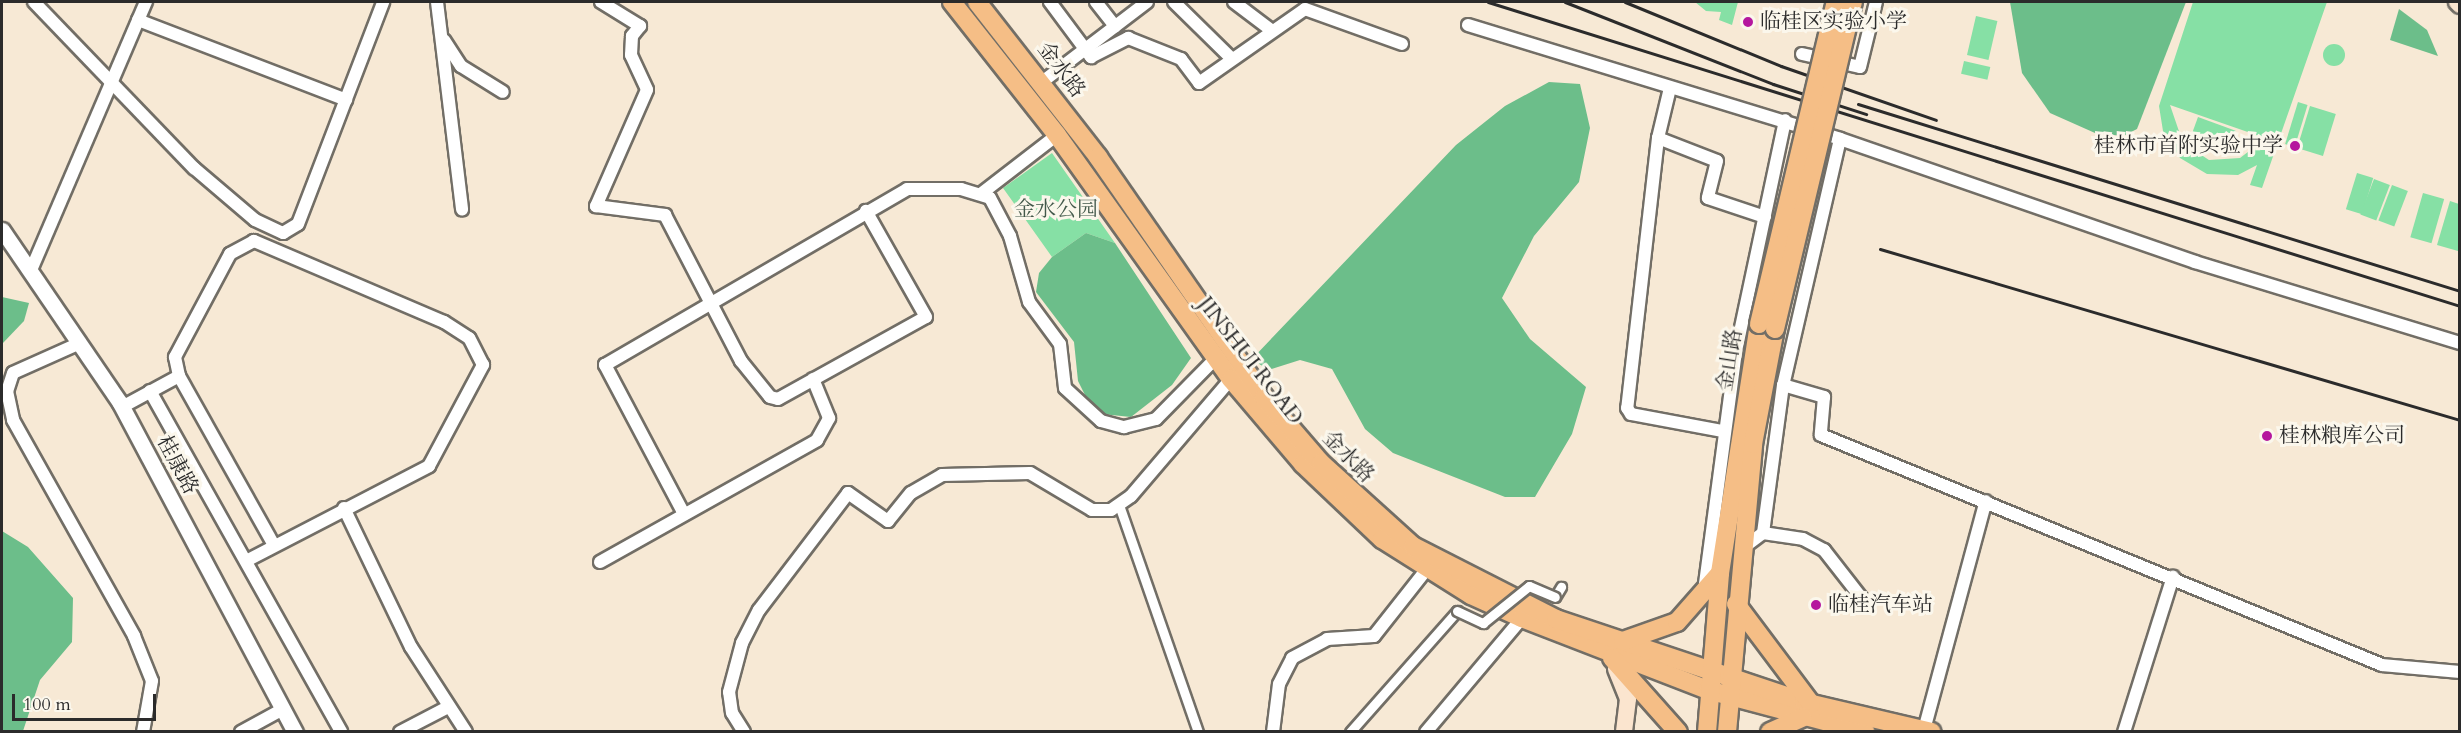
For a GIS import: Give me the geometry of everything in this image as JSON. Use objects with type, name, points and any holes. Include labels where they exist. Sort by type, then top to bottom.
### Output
[{"type":"main road","name":"JINSHUI ROAD","points":[[952,2],[1057,135],[1231,380],[1346,508],[1427,569],[1522,618],[1599,647],[1709,681]]},
{"type":"main road","name":"金水路","points":[[977,2],[1042,82],[1230,351],[1321,463],[1413,546],[1451,569],[1556,619],[1621,642],[1709,681]]},
{"type":"main road","name":"金山路","points":[[1707,732],[1709,681],[1720,573],[1767,327],[1836,2]]},
{"type":"main road","name":"金山路","points":[[1727,732],[1737,604],[1767,327],[1852,2]]},
{"type":"main road","points":[[1621,642],[1662,632],[1703,594],[1720,573]]},
{"type":"main road","points":[[1737,604],[1807,711]]},
{"type":"main road","points":[[1599,647],[1626,688],[1624,732]]},
{"type":"main road","points":[[1599,647],[1627,670],[1678,732]]},
{"type":"main road","points":[[1709,681],[1866,727],[1928,731]]},
{"type":"main road","points":[[1770,732],[1807,711]]},
{"type":"street","points":[[34,2],[194,168],[255,220],[283,233],[298,224],[383,2]]},
{"type":"street","points":[[31,270],[146,2]]},
{"type":"street","points":[[437,2],[462,209]]},
{"type":"street","points":[[601,2],[640,26],[632,36],[631,55],[647,90],[596,206],[665,215],[764,392],[778,399],[926,317],[866,211]]},
{"type":"street","points":[[1050,2],[1091,57],[1128,38],[1181,59],[1199,83],[1271,30],[1305,9],[1402,44]]},
{"type":"street","points":[[1096,2],[1115,26]]},
{"type":"street","points":[[1042,82],[1147,2]]},
{"type":"street","points":[[1174,2],[1232,59]]},
{"type":"street","points":[[1234,2],[1271,30]]},
{"type":"street","points":[[1802,54],[1860,67],[1876,2]]},
{"type":"street","points":[[138,20],[346,99]]},
{"type":"street","points":[[1468,26],[1670,88],[1785,120],[2194,262],[2460,343]]},
{"type":"street","points":[[441,34],[461,66],[503,92]]},
{"type":"street","points":[[1670,88],[1658,138],[1627,408],[1631,414],[1722,431]]},
{"type":"street","points":[[1703,594],[1722,431],[1785,120]]},
{"type":"street","points":[[684,514],[605,365],[907,189],[982,193],[1057,135]]},
{"type":"street","points":[[1658,138],[1717,161],[1708,198],[1766,217]]},
{"type":"street","points":[[1763,533],[1783,385],[1840,139]]},
{"type":"street","points":[[982,193],[1004,223],[1029,302],[1060,344],[1065,388],[1085,411],[1101,421],[1141,426],[1173,405],[1215,359]]},
{"type":"street","name":"桂康路","points":[[2,230],[122,407],[295,732]]},
{"type":"street","points":[[248,560],[344,508],[429,466],[478,380],[481,354],[469,338],[313,263],[254,241],[230,254],[193,316],[175,357],[179,376],[274,545]]},
{"type":"street","points":[[80,343],[13,373],[7,391],[13,420],[152,681],[143,732]]},
{"type":"street","points":[[122,407],[179,376]]},
{"type":"street","points":[[600,562],[823,435],[827,407],[813,379]]},
{"type":"street","points":[[744,732],[732,713],[729,692],[742,643],[759,610],[848,493],[888,521],[911,492],[942,475],[1030,473],[1092,510],[1119,505],[1231,380]]},
{"type":"street","points":[[1783,385],[1824,397],[1821,435],[2397,670],[2460,672]]},
{"type":"street","points":[[150,391],[248,560],[341,732]]},
{"type":"street","points":[[1928,731],[1986,501]]},
{"type":"street","points":[[1119,505],[1198,732]]},
{"type":"street","points":[[344,508],[411,647],[466,732]]},
{"type":"street","points":[[1743,548],[1763,533],[1803,539],[1824,550],[1863,600]]},
{"type":"street","points":[[1273,732],[1279,684],[1292,658],[1327,639],[1374,636],[1427,569]]},
{"type":"street","points":[[2124,732],[2173,577]]},
{"type":"street","points":[[1350,732],[1457,610],[1483,623],[1529,586],[1555,597],[1561,587]]},
{"type":"street","points":[[1426,732],[1522,618]]},
{"type":"street","points":[[400,732],[448,707]]},
{"type":"street","points":[[241,732],[283,709]]},
{"type":"green space","points":[[1695,2],[1738,2],[1732,25],[1719,20],[1721,12],[1706,11]]},
{"type":"green space","points":[[2010,2],[2186,2],[2137,129],[2123,136],[2095,133],[2050,113],[2022,73]]},
{"type":"green space","points":[[2193,2],[2327,2],[2262,188],[2250,185],[2257,165],[2238,175],[2207,174],[2180,158],[2163,131],[2159,106]],"holes":[[[2170,105],[2265,138],[2240,158],[2209,160],[2183,143]]]},
{"type":"green space","points":[[2399,9],[2427,30],[2438,56],[2390,40]]},
{"type":"green space","points":[[1976,16],[1997,21],[1988,60],[1967,55]]},
{"type":"green space","points":[[2334,44],[2342,47],[2345,55],[2342,63],[2334,66],[2326,63],[2323,55],[2326,47]]},
{"type":"green space","points":[[1964,61],[1990,67],[1987,80],[1961,74]]},
{"type":"green space","points":[[1549,82],[1580,84],[1590,128],[1579,182],[1534,236],[1502,298],[1530,339],[1586,387],[1572,434],[1535,497],[1505,497],[1393,453],[1365,429],[1332,369],[1300,360],[1268,370],[1252,359],[1456,145],[1505,106]]},
{"type":"green space","points":[[2298,102],[2308,105],[2295,147],[2285,144]]},
{"type":"green space","points":[[2310,106],[2336,114],[2323,156],[2297,148]]},
{"type":"green space","points":[[2198,117],[2236,131],[2228,150],[2191,137]]},
{"type":"green space","name":"金水公园","points":[[1052,153],[1115,243],[1086,233],[1052,257],[1003,188]]},
{"type":"green space","points":[[2357,173],[2373,178],[2362,214],[2346,209]]},
{"type":"green space","points":[[2374,179],[2390,185],[2376,221],[2360,214]]},
{"type":"green space","points":[[2392,185],[2408,191],[2394,227],[2378,220]]},
{"type":"green space","points":[[2423,193],[2444,199],[2431,243],[2410,237]]},
{"type":"green space","points":[[2450,201],[2459,204],[2458,251],[2437,245]]},
{"type":"green space","points":[[1086,233],[1115,243],[1191,358],[1172,385],[1131,417],[1102,414],[1086,397],[1078,381],[1074,342],[1036,292],[1039,273],[1052,257]]},
{"type":"green space","points":[[2,297],[29,303],[24,321],[2,344]]},
{"type":"green space","points":[[2,531],[28,547],[73,598],[72,642],[40,680],[23,731],[2,731]]},
{"type":"railway","points":[[1488,2],[2460,306]]},
{"type":"railway","points":[[1565,2],[1773,84],[1866,114]]},
{"type":"railway","points":[[1625,2],[1781,66],[1936,120]]},
{"type":"railway","points":[[1858,104],[2460,291]]},
{"type":"railway","points":[[1880,249],[2460,420]]},
{"type":"place","name":"临桂区实验小学","points":[[1748,22]]},
{"type":"place","name":"桂林市首附实验中学","points":[[2295,146]]},
{"type":"place","name":"桂林粮库公司","points":[[2267,436]]},
{"type":"place","name":"临桂汽车站","points":[[1816,605]]}]
